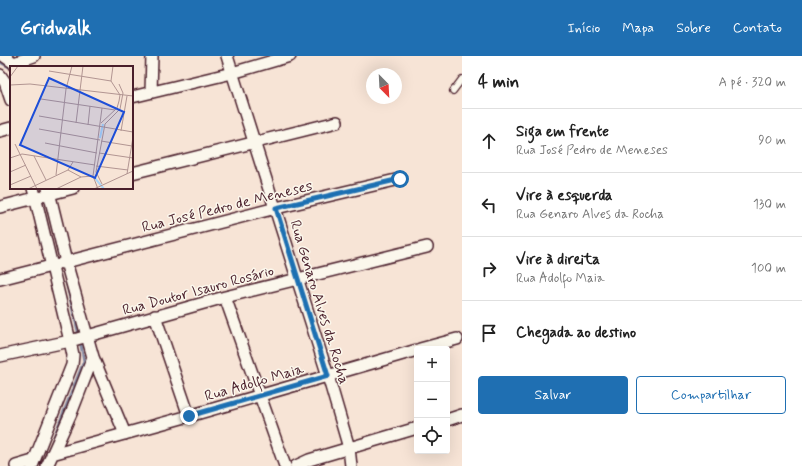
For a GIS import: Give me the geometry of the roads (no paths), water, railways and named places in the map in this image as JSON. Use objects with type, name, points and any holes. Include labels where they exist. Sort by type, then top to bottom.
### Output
[{"type":"street","points":[[4,56],[15,65],[34,56]]},
{"type":"street","points":[[151,92],[152,56]]},
{"type":"street","name":"Rua Genaro Alves da Rocha","points":[[227,56],[328,376],[349,448],[351,466]]},
{"type":"street","points":[[133,97],[232,73],[290,56]]},
{"type":"street","points":[[0,75],[5,82],[10,97]]},
{"type":"street","points":[[133,173],[337,122]]},
{"type":"street","points":[[0,131],[10,128]]},
{"type":"street","name":"Rua José Pedro de Meneses","points":[[0,279],[276,208],[400,179]]},
{"type":"street","points":[[0,207],[42,193],[67,189]]},
{"type":"street","points":[[42,193],[79,338],[93,357],[125,434]]},
{"type":"street","points":[[16,466],[33,464],[72,364],[73,355],[79,338],[42,193]]},
{"type":"street","name":"Rua Doutor Isauro Rosário","points":[[0,356],[79,338],[225,297],[427,247]]},
{"type":"street","points":[[225,297],[284,466]]},
{"type":"street","points":[[155,316],[189,416]]},
{"type":"street","points":[[430,346],[456,338]]},
{"type":"street","name":"Rua Adolfo Maia","points":[[52,454],[414,351]]},
{"type":"street","points":[[48,466],[93,357]]},
{"type":"street","points":[[450,419],[462,415]]},
{"type":"street","points":[[296,466],[309,460],[414,429]]},
{"type":"lane","points":[[453,91],[462,79]]},
{"type":"waterway","points":[[0,62],[10,67]]},
{"type":"waterway","points":[[66,282],[79,335]]},
{"type":"waterway","points":[[52,442],[84,361],[80,340]]}]
